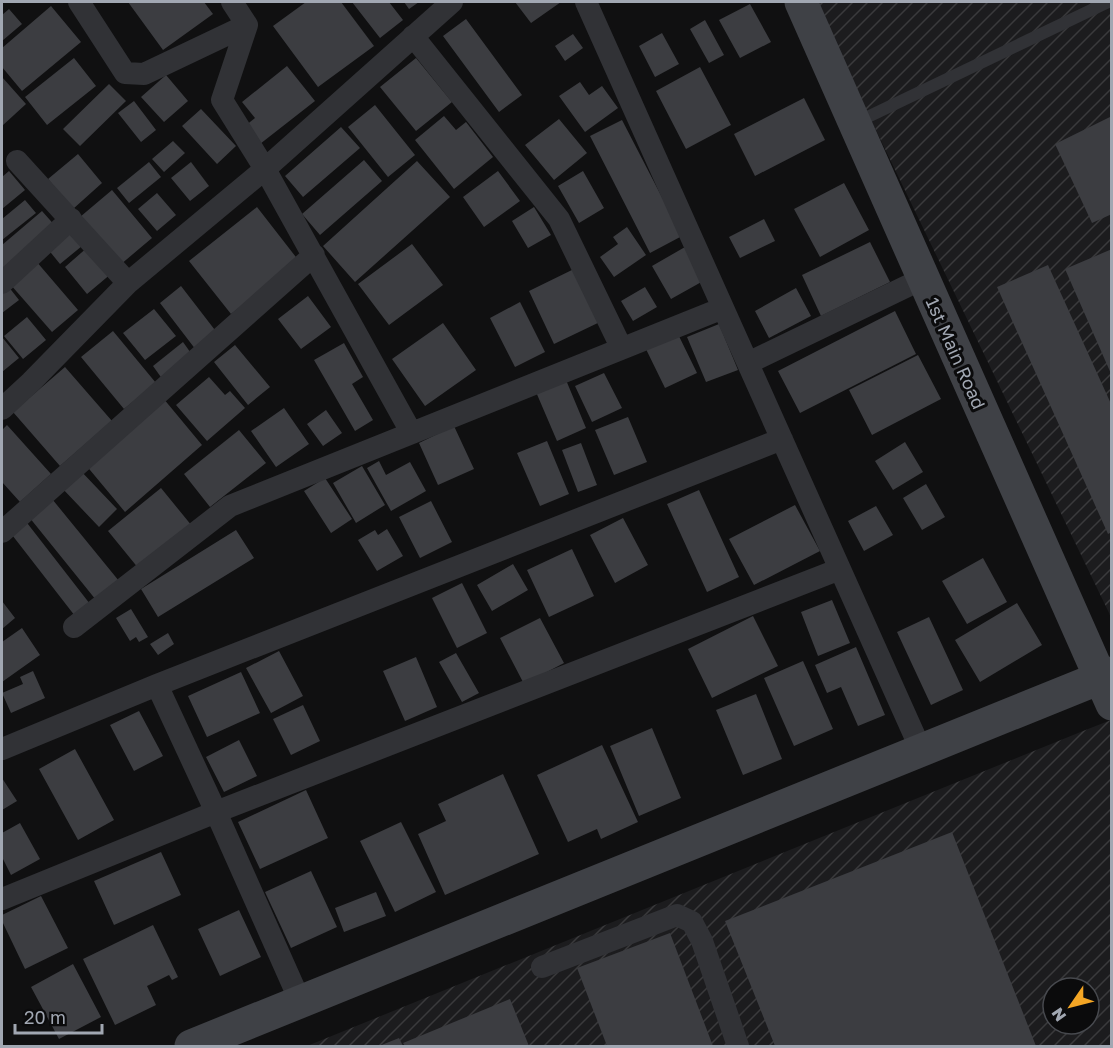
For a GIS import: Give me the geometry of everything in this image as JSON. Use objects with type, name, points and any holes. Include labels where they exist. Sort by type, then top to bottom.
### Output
[{"type":"street","points":[[79,2],[125,73],[144,74],[247,25]]},
{"type":"street","points":[[232,2],[247,25]]},
{"type":"street","points":[[2,409],[128,283],[266,169],[452,2]]},
{"type":"street","points":[[586,2],[921,750]]},
{"type":"street","name":"1st Main Road","points":[[801,2],[1108,685]]},
{"type":"street","points":[[247,25],[222,100],[266,169],[411,432]]},
{"type":"street","points":[[412,36],[559,219],[621,347]]},
{"type":"street","points":[[17,161],[128,283]]},
{"type":"street","points":[[2,283],[71,219]]},
{"type":"street","points":[[2,532],[314,255]]},
{"type":"street","points":[[748,363],[924,278]]},
{"type":"street","points":[[74,627],[230,506],[621,347],[723,308]]},
{"type":"street","points":[[2,749],[157,685],[782,439]]},
{"type":"street","points":[[2,899],[216,812],[840,569]]},
{"type":"street","points":[[157,685],[300,1001]]},
{"type":"street","points":[[191,1047],[235,1034],[300,1001],[921,750],[1108,685]]},
{"type":"street","points":[[542,967],[677,915],[692,922],[702,940],[738,1047]]},
{"type":"lane","points":[[855,123],[1108,2]]},
{"type":"shaded area","points":[[814,2],[1111,2],[1111,617]]},
{"type":"shaded area","points":[[1111,720],[1111,1046],[307,1046]]},
{"type":"building","points":[[128,2],[204,2],[213,14],[163,50]]},
{"type":"building","points":[[306,2],[341,2],[374,46],[318,87],[273,26]]},
{"type":"building","points":[[352,2],[389,2],[403,20],[380,38]]},
{"type":"building","points":[[404,2],[419,2],[409,9]]},
{"type":"building","points":[[515,2],[561,2],[531,23]]},
{"type":"building","points":[[750,4],[771,42],[740,58],[719,20]]},
{"type":"building","points":[[51,6],[81,42],[22,91],[2,67],[2,48]]},
{"type":"building","points":[[9,9],[22,24],[2,41],[2,15]]},
{"type":"building","points":[[466,19],[522,95],[499,112],[443,36]]},
{"type":"building","points":[[705,20],[724,55],[709,63],[690,29]]},
{"type":"building","points":[[662,33],[679,64],[655,77],[639,46]]},
{"type":"building","points":[[573,34],[583,48],[565,61],[555,46]]},
{"type":"building","points":[[74,58],[96,86],[47,125],[25,97]]},
{"type":"building","points":[[416,58],[452,102],[416,131],[380,87]]},
{"type":"building","points":[[287,66],[315,101],[260,144],[245,126],[255,118],[242,102]]},
{"type":"building","points":[[700,67],[731,125],[686,149],[656,91]]},
{"type":"building","points":[[166,75],[188,101],[164,122],[141,97]]},
{"type":"building","points":[[2,77],[26,104],[2,126]]},
{"type":"building","points":[[580,82],[589,95],[602,86],[618,108],[585,132],[559,96]]},
{"type":"building","points":[[109,84],[126,101],[80,146],[63,129]]},
{"type":"building","points":[[804,98],[825,140],[755,176],[734,134]]},
{"type":"building","points":[[134,101],[156,130],[141,142],[118,113]]},
{"type":"building","points":[[375,105],[415,155],[388,177],[348,127]]},
{"type":"building","points":[[201,109],[236,146],[217,164],[182,126]]},
{"type":"building","points":[[444,116],[456,130],[466,122],[493,157],[454,189],[415,140]]},
{"type":"building","points":[[1112,116],[1112,214],[1092,223],[1055,144]]},
{"type":"building","points":[[559,119],[587,153],[554,180],[525,145]]},
{"type":"building","points":[[622,120],[682,236],[650,253],[590,136]]},
{"type":"building","points":[[341,127],[360,148],[303,197],[285,176]]},
{"type":"building","points":[[173,141],[185,153],[164,172],[152,159]]},
{"type":"building","points":[[78,154],[102,183],[73,209],[48,179]]},
{"type":"building","points":[[364,160],[382,181],[320,235],[302,214]]},
{"type":"building","points":[[417,161],[450,197],[355,282],[323,246]]},
{"type":"building","points":[[149,162],[161,177],[129,203],[117,188]]},
{"type":"building","points":[[191,162],[209,186],[190,201],[171,178]]},
{"type":"building","points":[[9,171],[25,190],[2,209],[2,177]]},
{"type":"building","points":[[498,171],[520,201],[484,227],[463,197]]},
{"type":"building","points":[[583,171],[604,208],[579,223],[558,186]]},
{"type":"building","points":[[844,183],[869,230],[820,257],[794,209]]},
{"type":"building","points":[[112,190],[152,238],[120,265],[80,217]]},
{"type":"building","points":[[157,193],[176,215],[157,231],[138,209]]},
{"type":"building","points":[[25,200],[36,213],[2,240],[2,219]]},
{"type":"building","points":[[257,207],[299,261],[231,314],[189,261]]},
{"type":"building","points":[[534,207],[551,235],[528,248],[512,221]]},
{"type":"building","points":[[42,211],[57,228],[2,274],[2,245]]},
{"type":"building","points":[[764,219],[775,241],[740,258],[729,237]]},
{"type":"building","points":[[627,227],[646,255],[614,277],[600,257],[618,244],[613,237]]},
{"type":"building","points":[[70,230],[82,246],[60,264],[47,248]]},
{"type":"building","points":[[870,242],[890,282],[821,316],[802,275]]},
{"type":"building","points":[[412,244],[443,285],[389,325],[358,284]]},
{"type":"building","points":[[89,246],[112,273],[87,294],[65,267]]},
{"type":"building","points":[[685,247],[705,280],[671,299],[652,266]]},
{"type":"building","points":[[1112,249],[1112,376],[1065,269]]},
{"type":"building","points":[[36,261],[78,310],[52,332],[10,284]]},
{"type":"building","points":[[1048,265],[1112,406],[1112,532],[1108,534],[997,287]]},
{"type":"building","points":[[576,268],[602,321],[554,344],[529,291]]},
{"type":"building","points":[[8,286],[19,300],[2,313],[2,291]]},
{"type":"building","points":[[181,286],[218,334],[196,350],[160,303]]},
{"type":"building","points":[[645,287],[657,307],[633,321],[621,301]]},
{"type":"building","points":[[796,288],[811,316],[769,338],[755,311]]},
{"type":"building","points":[[308,296],[331,327],[301,349],[278,319]]},
{"type":"building","points":[[520,302],[545,352],[515,367],[490,318]]},
{"type":"building","points":[[154,309],[176,336],[145,360],[123,333]]},
{"type":"building","points":[[895,311],[916,354],[800,413],[778,371]]},
{"type":"building","points":[[27,317],[46,340],[23,359],[4,336]]},
{"type":"building","points":[[443,323],[476,370],[425,406],[392,359]]},
{"type":"building","points":[[719,324],[738,370],[706,382],[687,337]]},
{"type":"building","points":[[675,328],[697,373],[665,388],[643,343]]},
{"type":"building","points":[[113,331],[156,383],[124,409],[81,357]]},
{"type":"building","points":[[2,337],[19,358],[2,372]]},
{"type":"building","points":[[183,342],[193,356],[163,380],[153,366]]},
{"type":"building","points":[[344,343],[363,377],[352,384],[373,420],[355,431],[314,360]]},
{"type":"building","points":[[235,345],[270,387],[248,405],[214,362]]},
{"type":"building","points":[[918,355],[941,399],[872,435],[849,390]]},
{"type":"building","points":[[65,367],[112,421],[60,466],[13,412]]},
{"type":"building","points":[[604,373],[622,408],[592,422],[575,386]]},
{"type":"building","points":[[209,377],[225,395],[230,391],[245,408],[207,441],[176,405]]},
{"type":"building","points":[[566,380],[586,428],[557,441],[536,392]]},
{"type":"building","points":[[163,398],[202,445],[125,512],[85,464]]},
{"type":"building","points":[[284,408],[309,444],[276,467],[251,431]]},
{"type":"building","points":[[326,410],[342,433],[323,446],[307,424]]},
{"type":"building","points":[[628,417],[647,462],[614,475],[595,430]]},
{"type":"building","points":[[7,425],[51,474],[20,502],[2,482],[2,430]]},
{"type":"building","points":[[454,426],[474,469],[438,485],[419,443]]},
{"type":"building","points":[[239,430],[266,463],[210,507],[184,474]]},
{"type":"building","points":[[547,441],[569,494],[540,506],[517,453]]},
{"type":"building","points":[[905,442],[923,472],[893,490],[875,461]]},
{"type":"building","points":[[581,443],[597,485],[578,492],[562,450]]},
{"type":"building","points":[[379,461],[386,475],[410,462],[426,491],[391,511],[367,468]]},
{"type":"building","points":[[362,466],[385,505],[356,523],[333,483]]},
{"type":"building","points":[[79,469],[117,509],[99,527],[61,487]]},
{"type":"building","points":[[325,478],[352,519],[331,533],[304,491]]},
{"type":"building","points":[[926,484],[945,517],[922,530],[903,498]]},
{"type":"building","points":[[161,488],[192,526],[139,569],[108,531]]},
{"type":"building","points":[[699,490],[739,577],[707,592],[667,504]]},
{"type":"building","points":[[48,494],[119,581],[96,600],[25,512]]},
{"type":"building","points":[[431,501],[452,542],[420,558],[399,517]]},
{"type":"building","points":[[795,505],[820,551],[754,585],[729,539]]},
{"type":"building","points":[[876,506],[893,535],[864,551],[848,521]]},
{"type":"building","points":[[623,518],[648,565],[615,583],[590,535]]},
{"type":"building","points":[[24,519],[90,604],[75,616],[9,531]]},
{"type":"building","points":[[387,529],[403,556],[377,571],[358,540],[375,530],[378,535]]},
{"type":"building","points":[[236,530],[254,558],[158,617],[141,589]]},
{"type":"building","points":[[572,549],[594,596],[549,617],[527,570]]},
{"type":"building","points":[[983,558],[1007,602],[967,624],[942,581]]},
{"type":"building","points":[[513,564],[528,590],[492,611],[477,585]]},
{"type":"building","points":[[462,583],[487,633],[457,648],[432,598]]},
{"type":"building","points":[[832,600],[850,643],[818,656],[801,612]]},
{"type":"building","points":[[2,601],[15,618],[2,629]]},
{"type":"building","points":[[1017,603],[1042,645],[980,682],[955,640]]},
{"type":"building","points":[[131,609],[148,637],[139,642],[136,637],[130,641],[116,618]]},
{"type":"building","points":[[753,616],[778,666],[712,698],[688,649]]},
{"type":"building","points":[[929,617],[963,690],[931,705],[897,632]]},
{"type":"building","points":[[540,618],[564,663],[524,684],[500,638]]},
{"type":"building","points":[[22,628],[40,655],[2,682],[2,642]]},
{"type":"building","points":[[168,633],[174,644],[158,655],[150,644]]},
{"type":"building","points":[[856,647],[885,715],[858,726],[841,687],[827,693],[815,665]]},
{"type":"building","points":[[279,651],[303,696],[271,713],[246,668]]},
{"type":"building","points":[[456,653],[479,693],[462,702],[439,662]]},
{"type":"building","points":[[416,657],[437,707],[405,721],[383,671]]},
{"type":"building","points":[[803,661],[833,729],[794,746],[764,678]]},
{"type":"building","points":[[33,671],[45,698],[11,713],[2,693],[23,684],[20,677]]},
{"type":"building","points":[[241,672],[260,713],[207,737],[188,696]]},
{"type":"building","points":[[756,694],[782,759],[743,775],[716,710]]},
{"type":"building","points":[[303,705],[320,741],[291,755],[273,719]]},
{"type":"building","points":[[139,711],[163,756],[134,771],[110,725]]},
{"type":"building","points":[[652,728],[681,798],[639,816],[610,746]]},
{"type":"building","points":[[239,740],[257,776],[224,792],[206,757]]},
{"type":"building","points":[[602,745],[638,822],[601,839],[597,829],[568,842],[537,775]]},
{"type":"building","points":[[75,749],[114,820],[78,840],[39,769]]},
{"type":"building","points":[[503,774],[539,854],[445,895],[418,834],[446,821],[438,804]]},
{"type":"building","points":[[2,778],[17,801],[2,810]]},
{"type":"building","points":[[306,790],[328,838],[260,869],[238,822]]},
{"type":"building","points":[[401,822],[436,892],[395,912],[360,841]]},
{"type":"building","points":[[20,823],[40,859],[11,875],[2,857],[2,833]]},
{"type":"building","points":[[952,832],[1036,1046],[775,1046],[725,921]]},
{"type":"building","points":[[161,852],[181,895],[114,925],[94,881]]},
{"type":"building","points":[[311,871],[337,927],[291,948],[265,892]]},
{"type":"building","points":[[376,892],[386,916],[344,932],[335,908]]},
{"type":"building","points":[[41,896],[68,948],[25,969],[2,921],[2,915]]},
{"type":"building","points":[[239,910],[261,957],[220,976],[198,929]]},
{"type":"building","points":[[153,925],[178,977],[172,980],[169,975],[147,986],[156,1005],[115,1025],[83,959]]},
{"type":"building","points":[[670,933],[713,1046],[607,1046],[577,968]]},
{"type":"building","points":[[73,964],[101,1017],[59,1039],[31,987]]},
{"type":"building","points":[[510,999],[529,1046],[405,1046],[403,1043]]},
{"type":"building","points":[[399,1038],[403,1046],[379,1046]]}]
